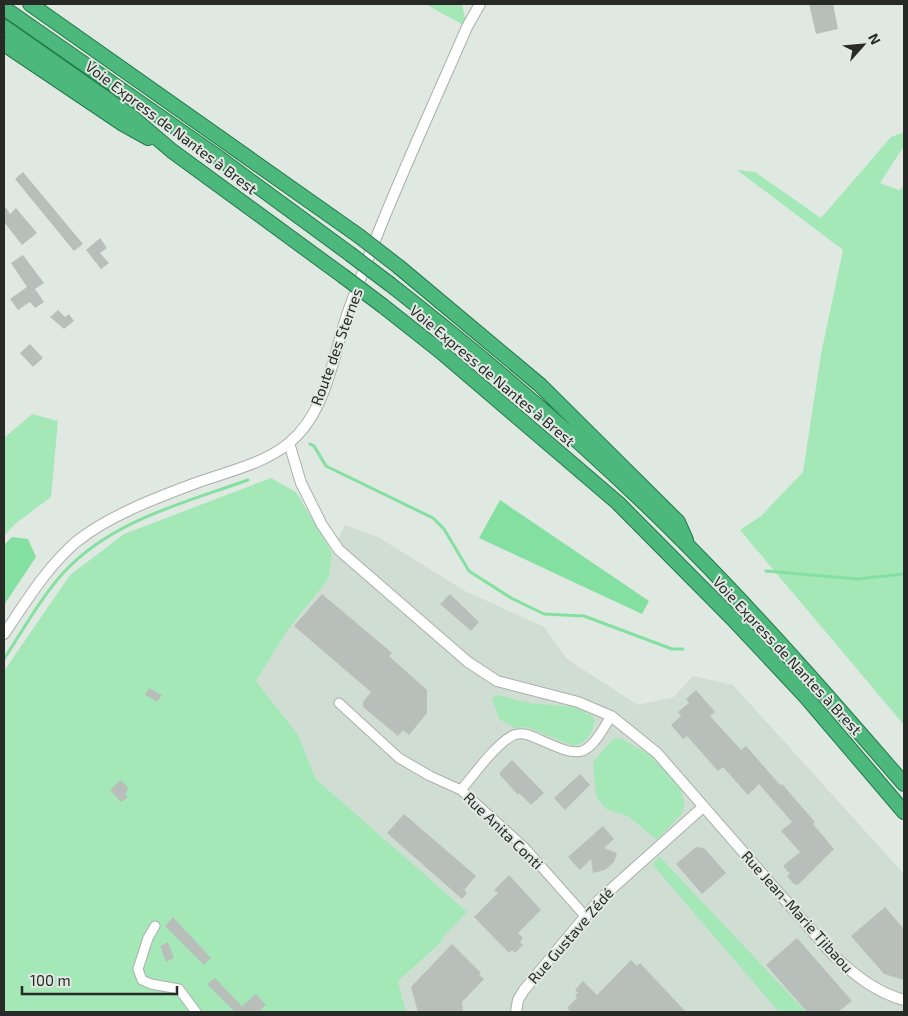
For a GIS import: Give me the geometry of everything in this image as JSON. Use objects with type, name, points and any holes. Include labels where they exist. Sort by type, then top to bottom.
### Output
[{"type":"highway","points":[[30,4],[359,236],[399,267],[540,385],[584,427],[678,522],[691,549]]},
{"type":"highway","name":"Voie Express de Nantes à Brest","points":[[4,8],[214,155],[350,254],[452,333],[567,431],[691,549],[808,674],[904,784]]},
{"type":"highway","name":"Voie Express de Nantes à Brest","points":[[4,27],[131,116],[172,152],[382,306],[440,351],[618,503],[739,626],[806,698],[904,812]]},
{"type":"highway","points":[[4,44],[123,124],[172,152]]},
{"type":"street","name":"Route des Sternes","points":[[4,634],[46,573],[76,542],[103,524],[182,488],[268,456],[289,443],[304,426],[318,404],[348,312],[380,227],[466,27],[480,4]]},
{"type":"street","name":"Rue Jean-Marie Tjibaou","points":[[289,443],[301,483],[322,525],[339,550],[468,662],[497,681],[578,702],[611,716],[657,753],[833,955],[860,980],[889,996],[904,1000]]},
{"type":"street","name":"Rue Anita Conti","points":[[339,703],[399,758],[430,776],[461,790],[523,846],[586,917]]},
{"type":"street","points":[[461,790],[504,741],[515,735],[527,734],[570,753],[581,752],[589,747],[611,716]]},
{"type":"street","name":"Rue Gustave Zédé","points":[[516,1012],[518,1000],[524,990],[599,900],[703,806]]},
{"type":"street","points":[[155,926],[148,938],[138,969],[142,980],[151,984],[179,989],[196,1012]]},
{"type":"shaded area","points":[[425,4],[462,4],[467,27]]},
{"type":"shaded area","points":[[904,132],[904,146],[880,183],[899,190],[904,186],[904,725],[740,530],[761,516],[803,472],[821,354],[843,250],[737,170],[755,172],[821,218],[891,137]]},
{"type":"shaded area","points":[[32,414],[58,421],[51,497],[15,524],[4,536],[4,438]]},
{"type":"shaded area","points":[[271,478],[296,492],[332,552],[329,578],[287,631],[256,681],[298,735],[316,779],[467,912],[444,936],[440,944],[398,981],[406,1012],[4,1012],[4,671],[70,575],[124,534]]},
{"type":"shaded area","points":[[500,500],[649,601],[642,614],[479,538]]},
{"type":"shaded area","points":[[345,525],[378,537],[465,591],[544,627],[567,659],[638,705],[674,697],[693,676],[733,685],[904,874],[904,1012],[406,1012],[398,981],[440,945],[444,936],[466,912],[316,779],[298,735],[256,681],[287,631],[329,578],[332,552]]},
{"type":"shaded area","points":[[12,537],[28,539],[36,557],[4,605],[4,545]]},
{"type":"shaded area","points":[[498,695],[529,703],[574,707],[589,714],[595,720],[593,729],[586,740],[573,746],[527,727],[515,728],[499,719],[492,698]]},
{"type":"shaded area","points":[[620,738],[650,755],[680,787],[684,803],[683,812],[657,840],[628,816],[606,809],[596,796],[593,762],[613,739]]},
{"type":"shaded area","points":[[660,857],[806,1012],[779,1012],[652,864]]},
{"type":"building","points":[[809,4],[833,4],[838,29],[816,34]]},
{"type":"building","points":[[23,172],[83,244],[74,251],[15,179]]},
{"type":"building","points":[[4,205],[10,214],[16,208],[37,233],[22,245],[4,222]]},
{"type":"building","points":[[100,238],[107,248],[100,253],[109,263],[101,269],[86,250]]},
{"type":"building","points":[[23,255],[44,283],[35,289],[44,302],[35,308],[30,302],[18,310],[10,299],[27,287],[11,263]]},
{"type":"building","points":[[58,310],[65,317],[69,314],[74,321],[64,329],[50,317]]},
{"type":"building","points":[[30,344],[43,358],[33,367],[20,353]]},
{"type":"building","points":[[322,594],[392,653],[389,656],[427,690],[427,713],[409,735],[403,730],[398,736],[363,707],[363,702],[371,692],[294,626]]},
{"type":"building","points":[[450,594],[479,622],[471,631],[440,604]]},
{"type":"building","points":[[149,688],[162,695],[157,702],[145,695]]},
{"type":"building","points":[[696,690],[715,712],[710,716],[741,750],[746,746],[780,785],[782,784],[815,822],[813,824],[834,849],[798,885],[794,884],[787,876],[790,874],[783,866],[800,852],[781,831],[792,822],[759,784],[748,795],[723,767],[718,771],[687,736],[683,739],[671,725],[681,716],[678,712],[689,703],[686,699]]},
{"type":"building","points":[[512,760],[544,793],[531,805],[519,793],[518,795],[500,775],[500,772]]},
{"type":"building","points":[[580,774],[590,785],[565,810],[554,798]]},
{"type":"building","points":[[121,780],[129,789],[125,793],[128,797],[121,802],[110,790]]},
{"type":"building","points":[[404,814],[476,876],[464,890],[467,893],[462,899],[387,833]]},
{"type":"building","points":[[603,826],[614,839],[604,848],[617,853],[614,862],[605,870],[593,873],[591,859],[580,870],[568,857]]},
{"type":"building","points":[[696,847],[704,848],[726,873],[702,894],[676,864]]},
{"type":"building","points":[[509,875],[541,910],[518,933],[523,938],[520,942],[523,945],[515,953],[512,950],[509,953],[474,917],[498,893],[494,890]]},
{"type":"building","points":[[885,907],[904,929],[904,980],[884,974],[851,936]]},
{"type":"building","points":[[173,917],[211,958],[204,965],[165,926]]},
{"type":"building","points":[[797,938],[852,1001],[838,1012],[807,1012],[766,965]]},
{"type":"building","points":[[168,942],[174,958],[166,962],[160,946]]},
{"type":"building","points":[[452,944],[481,973],[479,975],[484,979],[462,1002],[463,1012],[418,1012],[411,987]]},
{"type":"building","points":[[631,960],[637,966],[640,963],[686,1012],[571,1012],[567,1008],[577,998],[575,995],[578,993],[575,990],[583,981],[597,995]]},
{"type":"building","points":[[215,978],[242,1006],[256,994],[266,1005],[258,1012],[235,1012],[207,984]]},
{"type":"waterway","points":[[310,444],[314,446],[326,466],[433,518],[444,529],[469,571],[511,598],[544,614],[584,616],[672,649],[683,649]]},
{"type":"waterway","points":[[4,659],[48,592],[65,571],[84,553],[105,538],[150,515],[248,480]]},
{"type":"waterway","points":[[766,571],[857,579],[904,574]]}]
